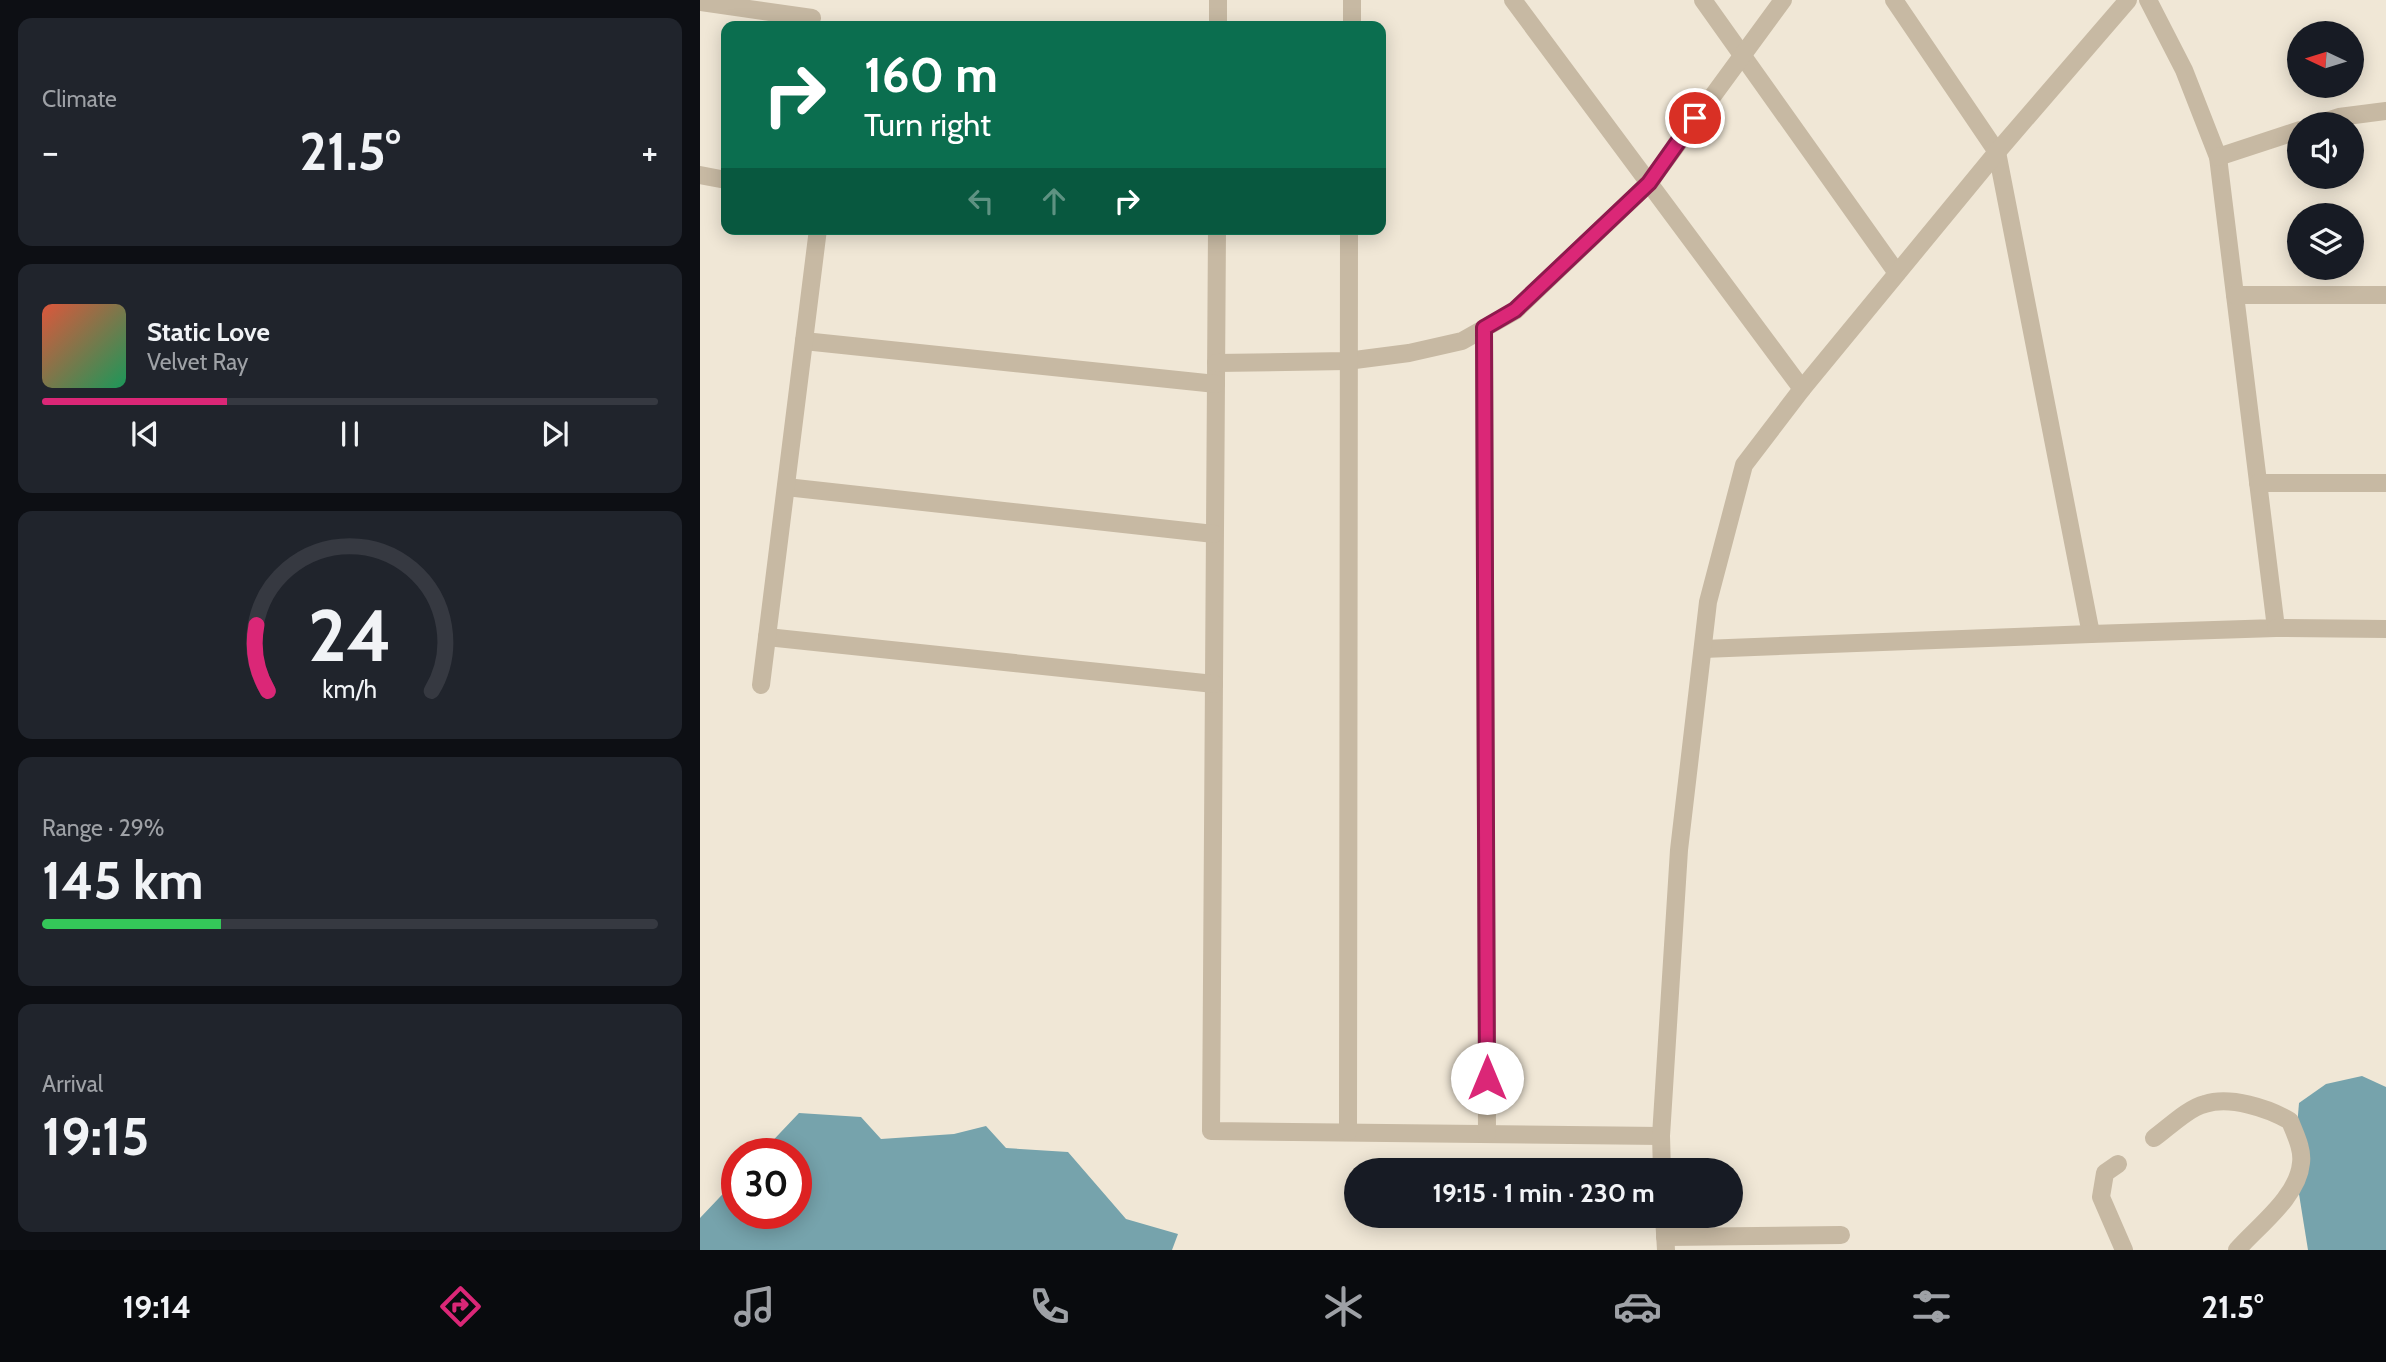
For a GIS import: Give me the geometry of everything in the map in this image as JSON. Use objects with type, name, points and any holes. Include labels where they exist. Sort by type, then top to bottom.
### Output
[{"type":"street","points":[[1218,0],[1218,21]]},
{"type":"street","points":[[1352,0],[1352,21]]},
{"type":"street","points":[[1513,0],[1802,389]]},
{"type":"street","points":[[1703,0],[1897,273]]},
{"type":"street","points":[[1216,363],[1347,361],[1409,353],[1462,341],[1515,310],[1649,183],[1783,0]]},
{"type":"street","points":[[1894,0],[1997,152],[2091,634]]},
{"type":"street","points":[[1662,1158],[1679,850],[1709,602],[1744,466],[1802,389],[1897,273],[2128,0]]},
{"type":"street","points":[[2148,0],[2184,70],[2218,157],[2276,628]]},
{"type":"street","points":[[700,2],[812,18]]},
{"type":"street","points":[[2364,114],[2386,111]]},
{"type":"street","points":[[2218,157],[2287,134]]},
{"type":"street","points":[[700,175],[721,179]]},
{"type":"street","points":[[761,685],[817,235]]},
{"type":"street","points":[[1217,235],[1211,1131],[1661,1136]]},
{"type":"street","points":[[1348,1132],[1349,235]]},
{"type":"street","points":[[2235,295],[2386,295]]},
{"type":"street","points":[[1484,328],[1487,1134]]},
{"type":"street","points":[[804,341],[1216,384]]},
{"type":"street","points":[[2258,483],[2386,483]]},
{"type":"street","points":[[786,487],[1214,534]]},
{"type":"street","points":[[1703,649],[2276,628],[2386,629]]},
{"type":"street","points":[[767,637],[1214,684]]},
{"type":"street","points":[[2154,1138],[2203,1104],[2231,1102],[2279,1115],[2290,1121],[2300,1145],[2301,1163],[2293,1188],[2237,1250]]},
{"type":"street","points":[[2118,1164],[2105,1173],[2101,1197],[2124,1250]]},
{"type":"street","points":[[1665,1243],[1841,1235]]},
{"type":"water","points":[[2362,1076],[2386,1087],[2386,1250],[2308,1250],[2294,1163],[2299,1103],[2326,1084]]},
{"type":"water","points":[[799,1113],[861,1117],[881,1139],[954,1134],[986,1126],[1006,1148],[1068,1152],[1126,1219],[1178,1234],[1172,1250],[700,1250],[700,1218],[721,1196],[721,1229],[812,1229],[812,1138],[775,1138]]},
{"type":"route","points":[[1487,1078],[1484,328],[1515,310],[1649,183],[1695,118]]}]
